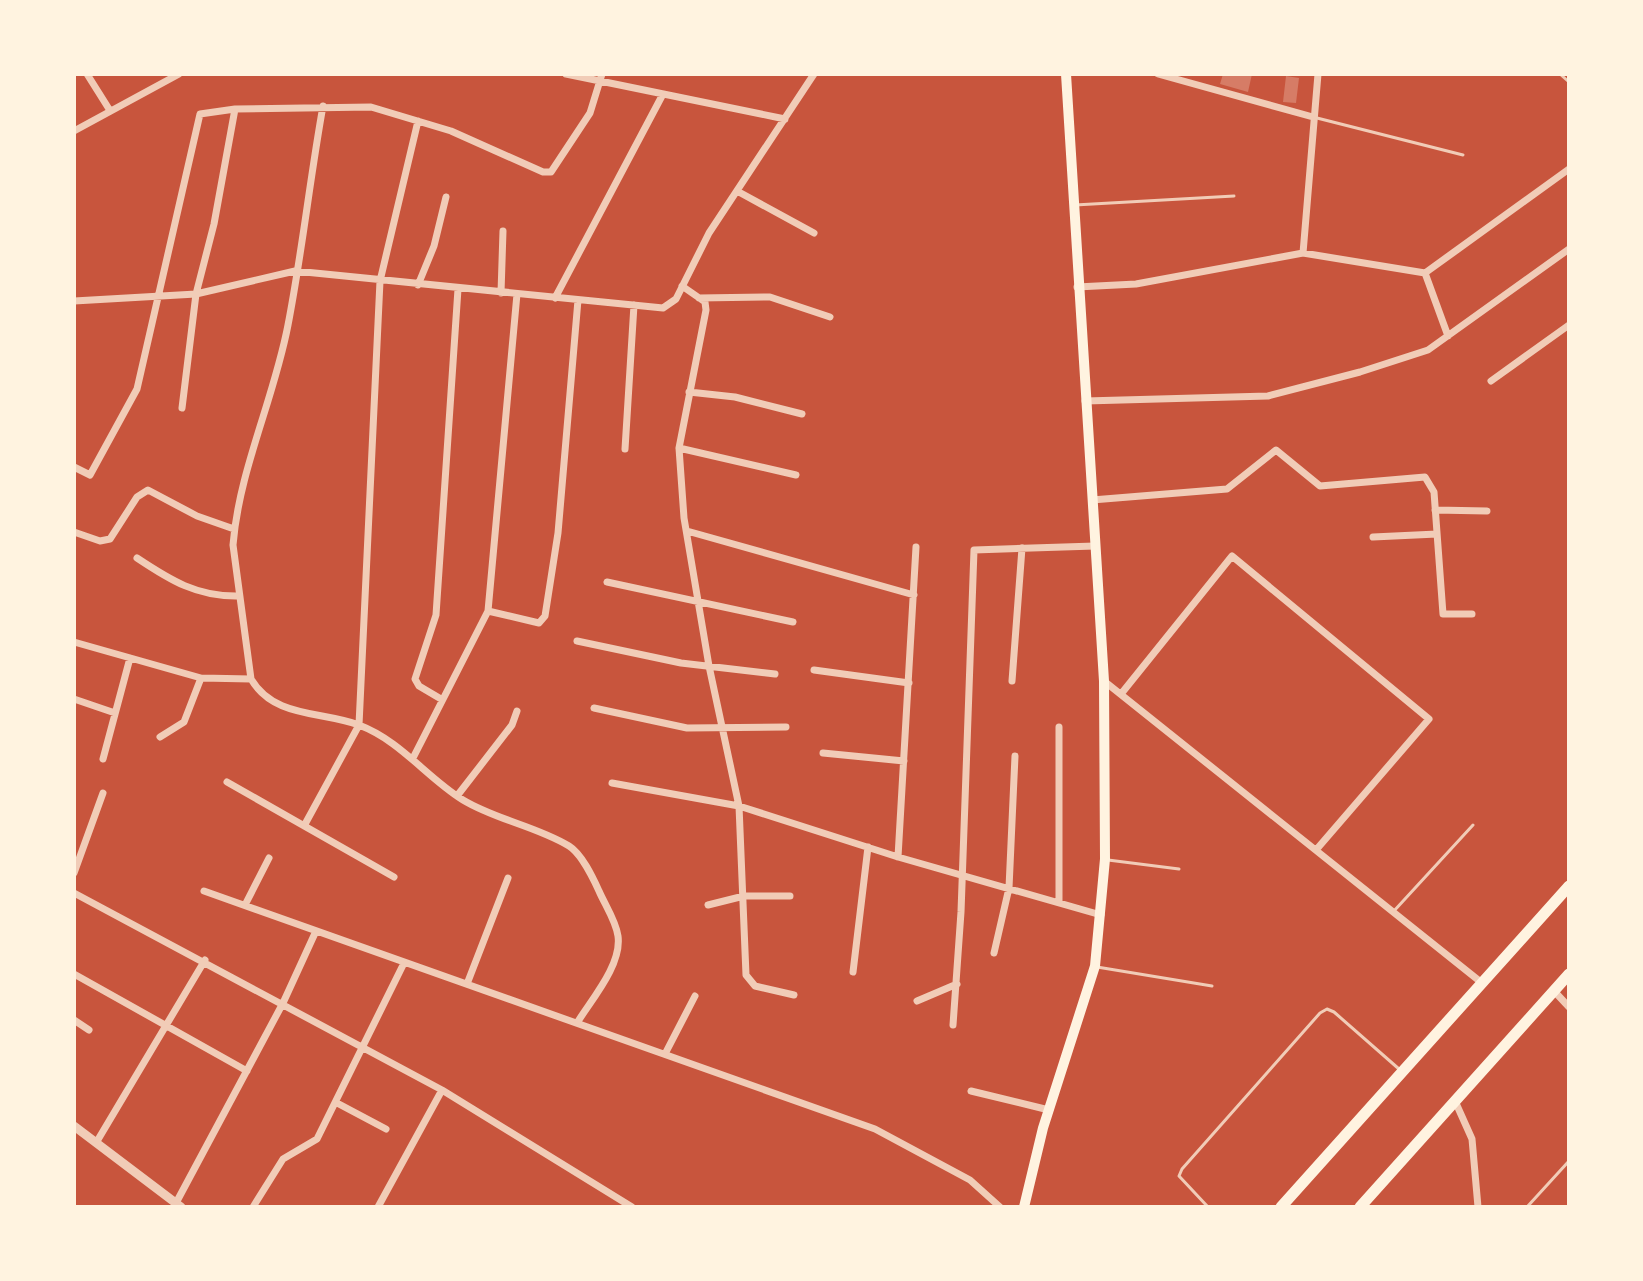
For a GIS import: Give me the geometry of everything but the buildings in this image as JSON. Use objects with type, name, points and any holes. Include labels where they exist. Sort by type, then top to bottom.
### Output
[{"type":"main road","points":[[1024,1207],[1049,1110],[1095,966],[1105,859],[1104,681],[1066,74]]},
{"type":"main road","points":[[1281,1207],[1569,886]]},
{"type":"main road","points":[[1360,1207],[1569,974]]},
{"type":"street","points":[[87,74],[109,109]]},
{"type":"street","points":[[74,131],[109,109],[179,74]]},
{"type":"street","points":[[566,74],[601,78],[785,119]]},
{"type":"street","points":[[74,301],[196,294],[295,271],[663,308],[676,299],[709,233],[814,74]]},
{"type":"street","points":[[1158,74],[1313,117]]},
{"type":"street","points":[[1303,253],[1318,74]]},
{"type":"street","points":[[74,467],[90,475],[137,389],[200,114],[235,109],[371,107],[451,131],[543,172],[551,172],[590,113],[601,78]]},
{"type":"street","points":[[555,298],[663,94]]},
{"type":"street","points":[[323,106],[285,339],[266,415],[239,497],[234,529],[239,596],[251,679],[261,696],[285,708],[359,725],[402,748],[457,796],[481,811],[572,847],[594,879],[618,933],[619,946],[614,961],[577,1023]]},
{"type":"street","points":[[182,408],[196,294],[219,200],[235,109]]},
{"type":"street","points":[[304,826],[359,725],[380,281],[418,121]]},
{"type":"street","points":[[1077,287],[1136,284],[1303,253],[1425,273],[1569,169]]},
{"type":"street","points":[[737,191],[814,233]]},
{"type":"street","points":[[418,285],[434,246],[446,197]]},
{"type":"street","points":[[501,293],[503,231]]},
{"type":"street","points":[[1085,401],[1268,396],[1428,350],[1569,249]]},
{"type":"street","points":[[1425,273],[1448,336]]},
{"type":"street","points":[[682,286],[699,298],[706,310],[679,448],[698,601],[721,730],[739,806],[741,851]]},
{"type":"street","points":[[441,699],[419,686],[415,679],[436,615],[458,289]]},
{"type":"street","points":[[413,758],[488,611],[517,294]]},
{"type":"street","points":[[699,298],[770,297],[830,317]]},
{"type":"street","points":[[488,611],[539,623],[545,616],[558,533],[578,300]]},
{"type":"street","points":[[625,449],[634,305]]},
{"type":"street","points":[[1491,381],[1569,325]]},
{"type":"street","points":[[689,392],[735,397],[802,414]]},
{"type":"street","points":[[679,448],[796,475]]},
{"type":"street","points":[[1092,500],[1227,489],[1276,450],[1320,486],[1425,477],[1434,492],[1443,614],[1472,614]]},
{"type":"street","points":[[74,532],[100,541],[110,539],[137,497],[148,490],[197,516],[234,529]]},
{"type":"street","points":[[1435,510],[1487,511]]},
{"type":"street","points":[[687,531],[914,595]]},
{"type":"street","points":[[1373,537],[1437,534]]},
{"type":"street","points":[[953,1025],[974,550],[1095,546]]},
{"type":"street","points":[[898,857],[916,547]]},
{"type":"street","points":[[1012,681],[1022,548]]},
{"type":"street","points":[[1121,694],[1232,556],[1429,719],[1316,850]]},
{"type":"street","points":[[137,558],[175,585],[215,597],[239,596]]},
{"type":"street","points":[[607,582],[793,622]]},
{"type":"street","points":[[577,641],[709,666],[775,674]]},
{"type":"street","points":[[74,642],[201,678],[251,679]]},
{"type":"street","points":[[103,759],[130,658]]},
{"type":"street","points":[[814,670],[909,683]]},
{"type":"street","points":[[160,737],[184,722],[201,678]]},
{"type":"street","points":[[1104,681],[1482,983]]},
{"type":"street","points":[[74,699],[115,713]]},
{"type":"street","points":[[594,708],[687,728],[786,727]]},
{"type":"street","points":[[457,796],[512,725],[517,711]]},
{"type":"street","points":[[1059,727],[1059,902]]},
{"type":"street","points":[[823,753],[904,761]]},
{"type":"street","points":[[994,953],[1009,888],[1015,756]]},
{"type":"street","points":[[227,782],[394,877]]},
{"type":"street","points":[[612,783],[739,806],[898,857],[1101,915]]},
{"type":"street","points":[[74,873],[103,793]]},
{"type":"street","points":[[739,821],[746,975],[749,983],[794,995]]},
{"type":"street","points":[[853,972],[868,847]]},
{"type":"street","points":[[245,905],[269,858]]},
{"type":"street","points":[[467,984],[508,878]]},
{"type":"street","points":[[204,891],[875,1129],[970,1180],[1000,1207]]},
{"type":"street","points":[[74,893],[205,960],[442,1090],[632,1207]]},
{"type":"street","points":[[708,905],[744,896],[790,896]]},
{"type":"street","points":[[74,1126],[179,1205],[283,1003],[316,931]]},
{"type":"street","points":[[96,1143],[205,960]]},
{"type":"street","points":[[253,1207],[283,1159],[309,1147],[317,1139],[404,963]]},
{"type":"street","points":[[74,974],[247,1071]]},
{"type":"street","points":[[917,1001],[957,984]]},
{"type":"street","points":[[1554,991],[1569,1007]]},
{"type":"street","points":[[665,1054],[695,996]]},
{"type":"street","points":[[74,1020],[89,1030]]},
{"type":"street","points":[[378,1207],[442,1090]]},
{"type":"street","points":[[971,1091],[1049,1110]]},
{"type":"street","points":[[1455,1101],[1472,1139],[1478,1207]]},
{"type":"street","points":[[337,1103],[386,1129]]},
{"type":"lane","points":[[1560,74],[1569,82]]},
{"type":"lane","points":[[1313,117],[1463,155]]},
{"type":"lane","points":[[1072,205],[1234,196]]},
{"type":"lane","points":[[1393,912],[1473,825]]},
{"type":"lane","points":[[1105,859],[1179,869]]},
{"type":"lane","points":[[1095,966],[1212,986]]},
{"type":"lane","points":[[1208,1207],[1181,1183],[1179,1176],[1327,1009],[1402,1072]]},
{"type":"lane","points":[[1527,1207],[1569,1161]]}]
